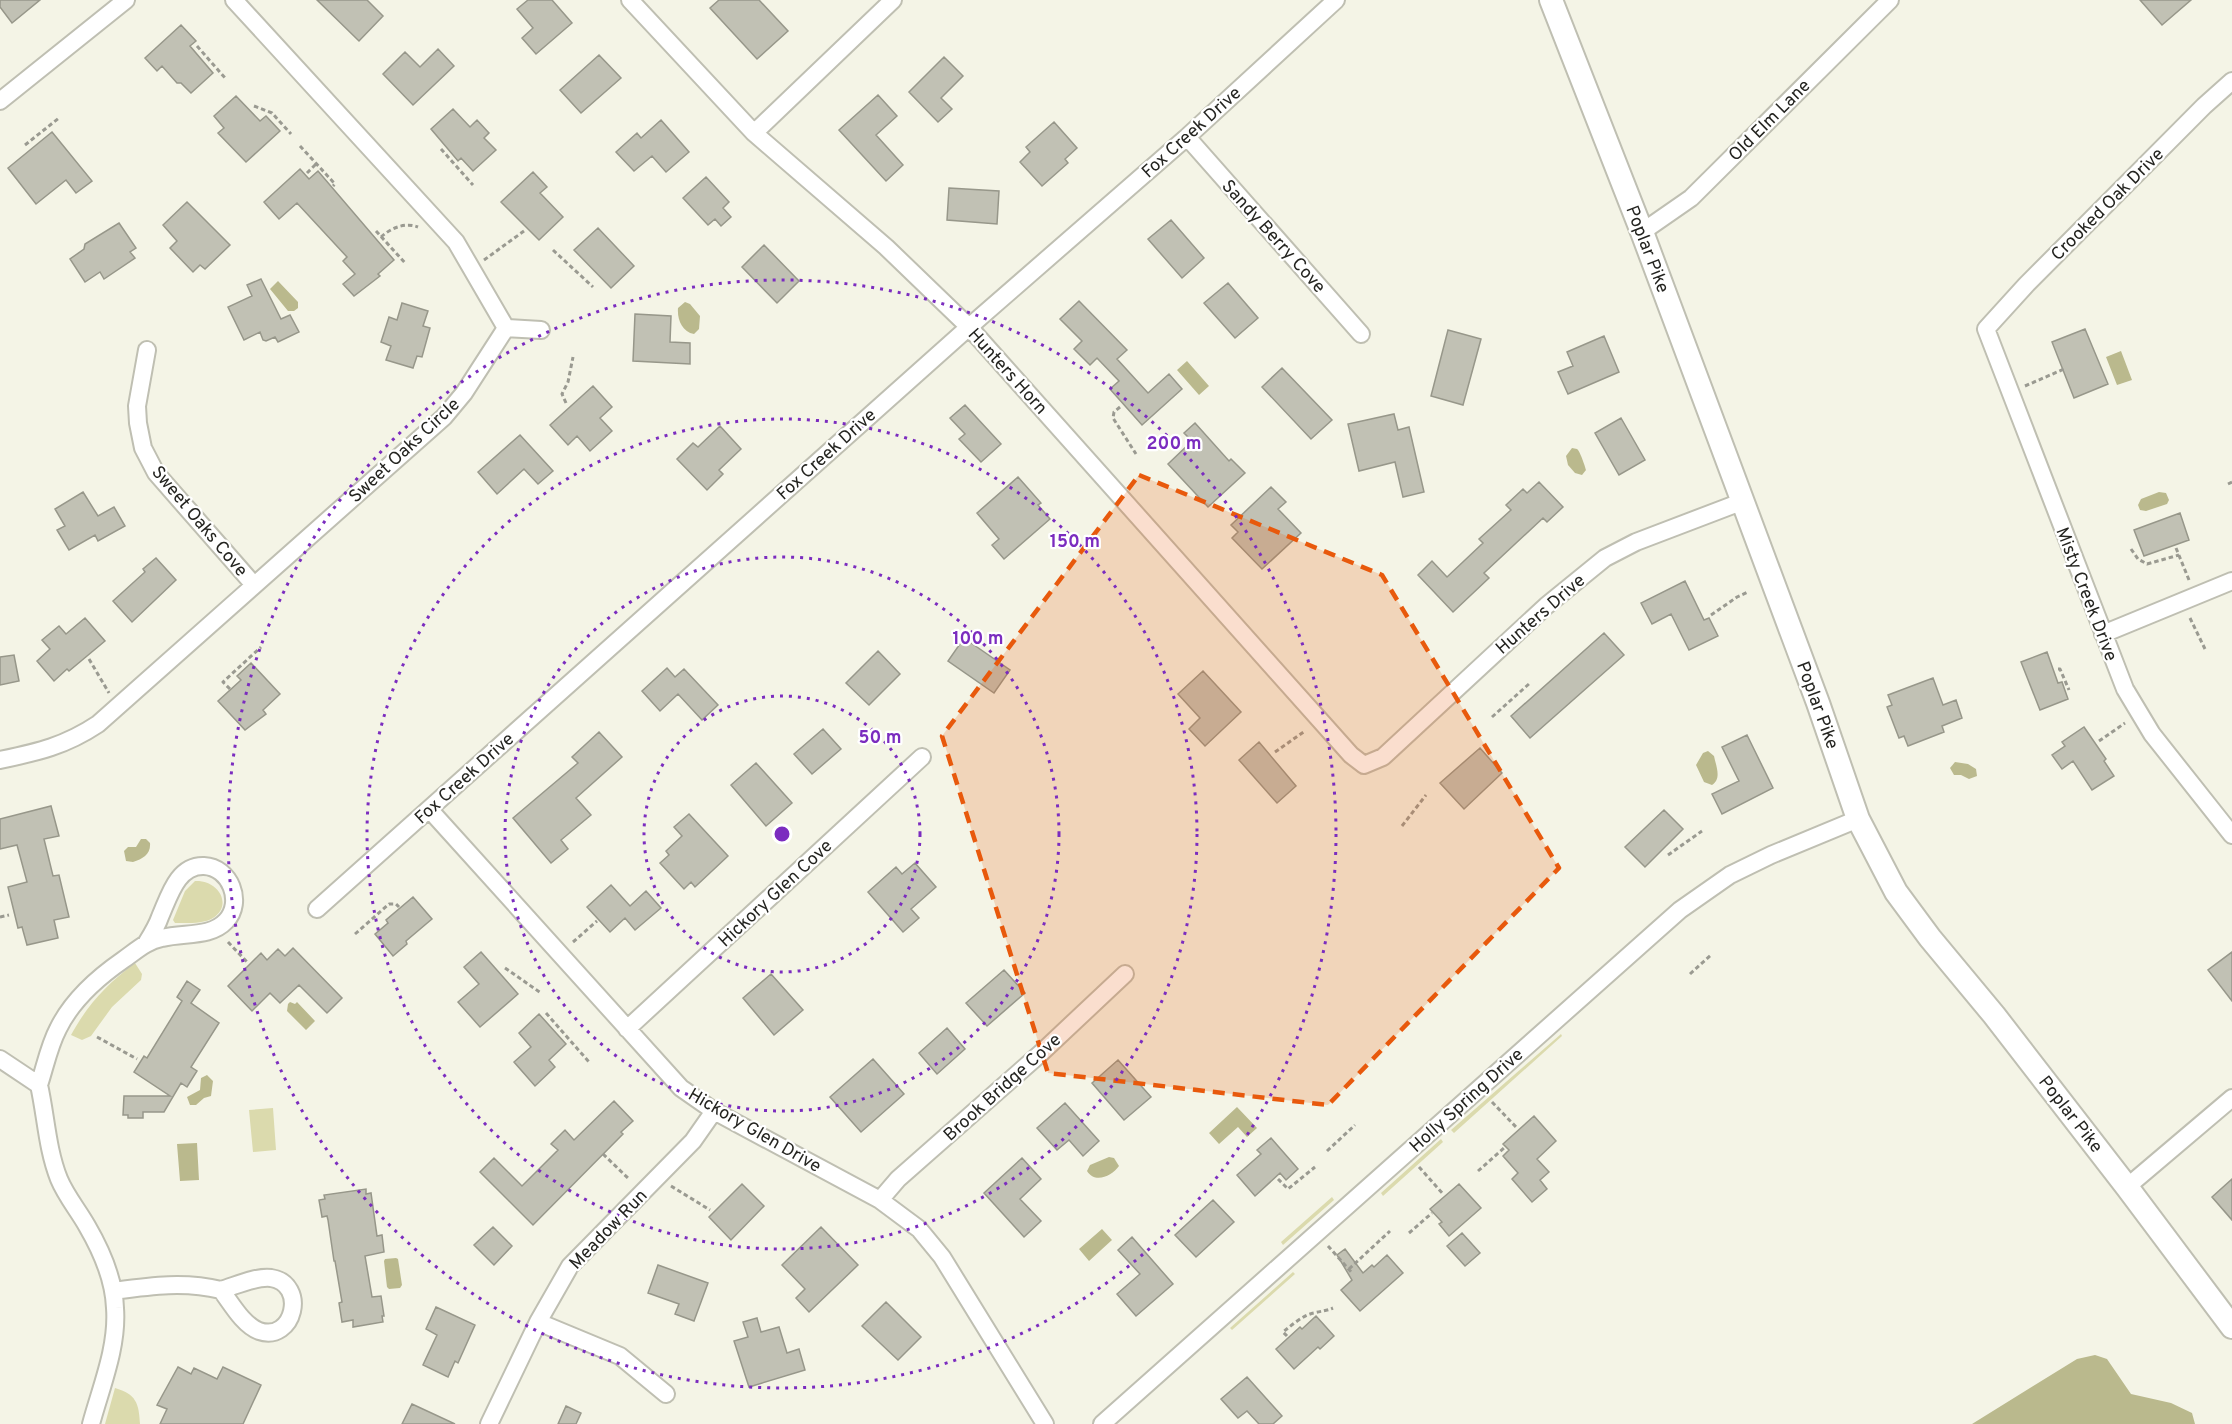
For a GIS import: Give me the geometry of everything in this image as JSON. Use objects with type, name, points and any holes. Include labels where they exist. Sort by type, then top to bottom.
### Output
[{"type":"main road","name":"Poplar Pike","points":[[1551,0],[1642,232],[1818,703],[1858,819],[1896,892],[2127,1187],[2232,1327]]},
{"type":"street","points":[[0,101],[126,0]]},
{"type":"street","points":[[234,0],[456,242],[506,328],[541,330]]},
{"type":"street","name":"Hunters Horn","points":[[630,0],[754,133],[886,247],[969,327],[1351,755],[1364,765]]},
{"type":"street","points":[[754,133],[892,0]]},
{"type":"street","name":"Fox Creek Drive","points":[[316,909],[969,327],[1187,137],[1336,0]]},
{"type":"street","name":"Old Elm Lane","points":[[1642,232],[1691,198],[1890,0]]},
{"type":"street","name":"Crooked Oak Drive","points":[[1986,329],[2026,285],[2190,120],[2232,81]]},
{"type":"street","name":"Sandy Berry Cove","points":[[1187,137],[1361,334]]},
{"type":"street","name":"Sweet Oaks Circle","points":[[0,760],[61,745],[98,724],[444,417],[464,393],[506,328]]},
{"type":"street","name":"Misty Creek Drive","points":[[1986,329],[2125,689],[2138,713],[2232,835]]},
{"type":"street","name":"Sweet Oaks Cove","points":[[147,350],[137,406],[143,448],[156,473],[254,585]]},
{"type":"street","name":"Hunters Drive","points":[[1364,765],[1383,758],[1546,606],[1605,558],[1636,542],[1741,502]]},
{"type":"street","points":[[2103,634],[2232,581]]},
{"type":"street","name":"Hickory Glen Cove","points":[[627,1029],[922,757]]},
{"type":"street","name":"Hickory Glen Drive","points":[[429,809],[681,1088],[714,1111],[880,1200],[906,1217],[932,1242],[1045,1424]]},
{"type":"street","name":"Holly Spring Drive","points":[[1102,1424],[1680,909],[1730,875],[1771,855],[1858,819]]},
{"type":"street","points":[[91,1424],[105,1374],[114,1332],[116,1308],[102,1257],[59,1178],[47,1135],[39,1085],[57,1029],[72,1006],[105,972],[147,942],[164,937],[209,932],[220,927],[233,912],[235,904],[234,890],[228,880],[220,871],[208,866],[199,866],[185,872],[167,899],[147,942]]},
{"type":"street","name":"Brook Bridge Cove","points":[[880,1200],[898,1179],[1041,1053],[1125,974]]},
{"type":"street","points":[[0,1059],[39,1085]]},
{"type":"street","points":[[2127,1187],[2232,1098]]},
{"type":"street","name":"Meadow Run","points":[[489,1424],[538,1322],[570,1266],[685,1149],[714,1111]]},
{"type":"street","points":[[113,1291],[160,1284],[184,1284],[221,1290]]},
{"type":"street","points":[[538,1322],[620,1356],[666,1394]]},
{"type":"path","points":[[196,46],[226,79]]},
{"type":"path","points":[[254,106],[272,113],[291,134]]},
{"type":"path","points":[[25,145],[59,118]]},
{"type":"path","points":[[300,146],[335,184],[333,186]]},
{"type":"path","points":[[441,149],[473,184]]},
{"type":"path","points":[[307,173],[317,164]]},
{"type":"path","points":[[381,237],[400,226],[416,225],[422,229]]},
{"type":"path","points":[[376,231],[406,264]]},
{"type":"path","points":[[484,260],[524,231]]},
{"type":"path","points":[[553,250],[593,287]]},
{"type":"path","points":[[566,403],[562,394],[573,357]]},
{"type":"path","points":[[2023,387],[2064,369]]},
{"type":"path","points":[[1120,406],[1112,415],[1136,454]]},
{"type":"path","points":[[2176,548],[2191,585]]},
{"type":"path","points":[[2131,549],[2138,559],[2147,564],[2179,555]]},
{"type":"path","points":[[1711,615],[1748,592]]},
{"type":"path","points":[[2188,614],[2205,649]]},
{"type":"path","points":[[230,690],[223,682],[261,647]]},
{"type":"path","points":[[89,659],[104,688],[112,696]]},
{"type":"path","points":[[2058,669],[2069,690]]},
{"type":"path","points":[[1492,717],[1530,683]]},
{"type":"path","points":[[2099,741],[2127,722]]},
{"type":"path","points":[[1275,752],[1309,728]]},
{"type":"path","points":[[1402,826],[1426,795]]},
{"type":"path","points":[[1668,855],[1702,831]]},
{"type":"path","points":[[355,934],[388,904],[396,904],[399,907]]},
{"type":"path","points":[[0,917],[9,915]]},
{"type":"path","points":[[570,945],[597,921]]},
{"type":"path","points":[[226,940],[248,963]]},
{"type":"path","points":[[1690,974],[1712,954]]},
{"type":"path","points":[[505,969],[541,993]]},
{"type":"path","points":[[546,1013],[589,1062]]},
{"type":"path","points":[[97,1037],[137,1059]]},
{"type":"path","points":[[1492,1102],[1517,1128]]},
{"type":"path","points":[[1327,1150],[1355,1125]]},
{"type":"path","points":[[1478,1171],[1505,1147]]},
{"type":"path","points":[[603,1154],[634,1185]]},
{"type":"path","points":[[1278,1179],[1288,1189],[1315,1167]]},
{"type":"path","points":[[1419,1167],[1444,1195]]},
{"type":"path","points":[[671,1185],[710,1210]]},
{"type":"path","points":[[1409,1233],[1432,1213]]},
{"type":"path","points":[[1349,1269],[1390,1232]]},
{"type":"path","points":[[1325,1243],[1353,1274]]},
{"type":"path","points":[[1287,1336],[1284,1332],[1302,1318],[1311,1313],[1322,1313],[1333,1308]]},
{"type":"highlighted area","points":[[1139,475],[1382,575],[1559,868],[1328,1105],[1048,1073],[942,736]]},
{"type":"green space","points":[[195,881],[217,889],[222,900],[222,907],[219,913],[209,920],[175,923],[173,920],[185,891]]},
{"type":"green space","points":[[135,963],[142,974],[141,980],[112,1007],[91,1036],[82,1040],[71,1035],[99,995]]},
{"type":"green space","points":[[1561,1034],[1562,1036],[1454,1133],[1451,1130]]},
{"type":"green space","points":[[273,1108],[276,1150],[253,1152],[249,1110]]},
{"type":"green space","points":[[1441,1139],[1443,1142],[1383,1196],[1381,1193]]},
{"type":"green space","points":[[1332,1197],[1334,1200],[1283,1245],[1281,1242]]},
{"type":"green space","points":[[1293,1272],[1295,1274],[1232,1330],[1230,1328]]},
{"type":"green space","points":[[115,1388],[128,1393],[135,1400],[139,1410],[140,1424],[105,1424]]},
{"type":"shaded area","points":[[278,281],[298,302],[298,308],[294,311],[288,311],[270,289]]},
{"type":"shaded area","points":[[685,302],[690,304],[700,316],[699,329],[694,334],[686,331],[679,321],[678,308]]},
{"type":"shaded area","points":[[2121,351],[2132,380],[2117,385],[2106,357]]},
{"type":"shaded area","points":[[1187,361],[1209,386],[1199,395],[1177,370]]},
{"type":"shaded area","points":[[1572,448],[1578,450],[1584,462],[1586,470],[1582,475],[1575,473],[1568,465],[1566,456]]},
{"type":"shaded area","points":[[2159,492],[2166,493],[2169,500],[2167,504],[2146,511],[2140,510],[2138,505],[2141,499]]},
{"type":"shaded area","points":[[1708,751],[1714,756],[1718,772],[1717,779],[1712,785],[1704,782],[1696,765],[1703,753]]},
{"type":"shaded area","points":[[1955,762],[1968,764],[1976,769],[1977,776],[1969,779],[1961,775],[1954,775],[1950,768]]},
{"type":"shaded area","points":[[141,839],[146,839],[150,843],[148,853],[137,861],[126,861],[124,851],[128,847],[136,847]]},
{"type":"shaded area","points":[[290,1002],[295,1004],[297,1002],[315,1021],[306,1030],[287,1011]]},
{"type":"shaded area","points":[[207,1075],[213,1081],[211,1096],[204,1098],[196,1105],[190,1105],[187,1097],[200,1090],[201,1078]]},
{"type":"shaded area","points":[[1237,1107],[1257,1128],[1247,1137],[1238,1127],[1219,1144],[1209,1133]]},
{"type":"shaded area","points":[[197,1143],[199,1180],[180,1181],[177,1144]]},
{"type":"shaded area","points":[[1109,1157],[1114,1158],[1119,1166],[1112,1173],[1099,1178],[1090,1175],[1087,1171],[1090,1165]]},
{"type":"shaded area","points":[[1102,1229],[1112,1240],[1089,1261],[1079,1249]]},
{"type":"shaded area","points":[[396,1258],[402,1285],[400,1288],[389,1289],[384,1261]]},
{"type":"shaded area","points":[[2095,1355],[2107,1359],[2131,1394],[2171,1403],[2192,1413],[2195,1424],[1972,1424],[2077,1359]]},
{"type":"building","points":[[0,0],[40,0],[12,23],[0,7]]},
{"type":"building","points":[[317,0],[367,0],[383,16],[359,41]]},
{"type":"building","points":[[528,0],[552,0],[572,23],[536,54],[522,38],[533,28],[517,9]]},
{"type":"building","points":[[719,0],[759,0],[788,31],[757,59],[710,8]]},
{"type":"building","points":[[2140,0],[2191,0],[2162,25]]},
{"type":"building","points":[[181,25],[196,41],[190,46],[213,73],[191,93],[181,83],[177,83],[162,66],[157,71],[145,58]]},
{"type":"building","points":[[438,49],[454,66],[413,105],[383,74],[405,52],[420,67]]},
{"type":"building","points":[[599,55],[621,78],[581,113],[560,90]]},
{"type":"building","points":[[944,57],[963,76],[941,98],[952,109],[938,122],[909,92]]},
{"type":"building","points":[[878,95],[897,116],[876,135],[903,165],[886,181],[839,130]]},
{"type":"building","points":[[236,96],[260,121],[266,116],[280,131],[246,162],[218,133],[224,128],[214,116]]},
{"type":"building","points":[[453,109],[470,127],[477,120],[489,133],[484,138],[496,150],[473,171],[461,158],[458,161],[431,129]]},
{"type":"building","points":[[661,120],[689,152],[666,172],[652,156],[634,171],[616,152],[637,133],[641,138]]},
{"type":"building","points":[[1054,122],[1077,148],[1065,159],[1068,163],[1042,186],[1020,162],[1030,152],[1026,147]]},
{"type":"building","points":[[52,132],[92,181],[76,193],[66,180],[36,204],[8,168]]},
{"type":"building","points":[[300,169],[309,179],[318,171],[394,260],[378,274],[380,276],[354,296],[343,284],[355,274],[343,261],[347,257],[297,203],[279,219],[264,202]]},
{"type":"building","points":[[533,172],[547,187],[540,193],[563,217],[539,240],[501,202]]},
{"type":"building","points":[[706,177],[729,202],[723,208],[731,217],[721,226],[715,219],[708,225],[683,198]]},
{"type":"building","points":[[949,188],[999,191],[997,224],[947,220]]},
{"type":"building","points":[[187,202],[230,245],[205,269],[200,265],[193,272],[170,248],[177,241],[163,225]]},
{"type":"building","points":[[1171,220],[1204,258],[1182,278],[1148,239]]},
{"type":"building","points":[[119,223],[136,248],[130,252],[135,258],[104,279],[100,272],[85,282],[70,259],[84,249],[85,244]]},
{"type":"building","points":[[598,228],[634,266],[611,288],[574,250]]},
{"type":"building","points":[[764,245],[799,281],[777,303],[742,267]]},
{"type":"building","points":[[261,279],[281,319],[290,315],[299,332],[278,342],[275,337],[263,340],[260,332],[244,340],[228,307],[252,296],[247,285]]},
{"type":"building","points":[[1228,283],[1258,318],[1235,338],[1204,303]]},
{"type":"building","points":[[1079,301],[1127,350],[1117,359],[1148,393],[1169,374],[1182,389],[1142,425],[1110,389],[1119,381],[1097,358],[1090,365],[1074,349],[1082,341],[1060,319]]},
{"type":"building","points":[[402,303],[428,311],[423,326],[430,328],[422,357],[417,356],[413,368],[386,360],[391,346],[381,342],[389,317],[397,320]]},
{"type":"building","points":[[635,314],[671,316],[670,342],[690,343],[690,364],[633,361]]},
{"type":"building","points":[[2085,329],[2108,384],[2074,398],[2052,342]]},
{"type":"building","points":[[1448,330],[1481,339],[1463,405],[1431,396]]},
{"type":"building","points":[[1604,336],[1619,372],[1568,394],[1558,372],[1573,366],[1567,352]]},
{"type":"building","points":[[1282,368],[1332,420],[1311,439],[1262,387]]},
{"type":"building","points":[[593,386],[612,407],[600,418],[612,431],[590,451],[577,436],[568,445],[550,425]]},
{"type":"building","points":[[965,405],[1001,444],[981,462],[959,439],[965,434],[950,418]]},
{"type":"building","points":[[1394,414],[1398,430],[1409,427],[1424,492],[1403,497],[1395,462],[1359,471],[1348,424]]},
{"type":"building","points":[[1621,418],[1645,460],[1619,475],[1595,433]]},
{"type":"building","points":[[1195,423],[1229,461],[1231,459],[1245,473],[1208,507],[1168,464],[1192,441],[1184,433]]},
{"type":"building","points":[[720,426],[741,449],[719,470],[723,474],[707,490],[677,459],[693,443],[698,447]]},
{"type":"building","points":[[520,435],[553,471],[538,484],[524,469],[497,494],[478,472]]},
{"type":"building","points":[[1018,477],[1041,503],[1038,505],[1050,519],[1004,559],[992,545],[999,539],[977,513]]},
{"type":"building","points":[[1539,482],[1563,507],[1547,522],[1543,518],[1484,573],[1489,578],[1453,612],[1418,575],[1432,561],[1447,577],[1483,543],[1479,539],[1511,510],[1506,505],[1523,489],[1527,493]]},
{"type":"building","points":[[1271,487],[1286,502],[1278,509],[1301,533],[1262,569],[1232,538],[1238,532],[1231,525]]},
{"type":"building","points":[[83,492],[98,516],[114,507],[125,526],[98,541],[95,535],[69,550],[57,530],[65,526],[55,509]]},
{"type":"building","points":[[2180,513],[2189,540],[2144,556],[2134,530]]},
{"type":"building","points":[[156,558],[176,580],[132,622],[113,601],[145,572],[143,569]]},
{"type":"building","points":[[1685,581],[1704,620],[1709,618],[1718,636],[1689,650],[1671,614],[1652,624],[1641,603]]},
{"type":"building","points":[[85,618],[105,641],[54,681],[37,661],[50,649],[42,640],[59,626],[66,634]]},
{"type":"building","points":[[1604,633],[1624,655],[1530,738],[1511,716]]},
{"type":"building","points":[[964,638],[1010,670],[994,693],[948,661]]},
{"type":"building","points":[[878,651],[900,674],[869,705],[846,683]]},
{"type":"building","points":[[2047,652],[2058,683],[2062,682],[2068,699],[2040,710],[2021,662]]},
{"type":"building","points":[[14,655],[19,681],[0,685],[0,657]]},
{"type":"building","points":[[251,663],[280,694],[263,710],[266,714],[245,730],[218,701],[241,680],[237,676]]},
{"type":"building","points":[[667,668],[675,677],[684,669],[718,705],[702,720],[678,694],[660,711],[642,691]]},
{"type":"building","points":[[1203,671],[1241,712],[1205,746],[1189,729],[1200,718],[1178,694]]},
{"type":"building","points":[[1933,678],[1943,705],[1956,700],[1962,718],[1942,726],[1944,732],[1908,746],[1904,736],[1899,738],[1887,707],[1892,705],[1888,695]]},
{"type":"building","points":[[2084,727],[2106,759],[2104,761],[2114,776],[2092,790],[2073,761],[2062,769],[2052,755],[2065,746],[2062,742]]},
{"type":"building","points":[[823,729],[841,749],[812,774],[794,754]]},
{"type":"building","points":[[599,732],[622,757],[576,798],[591,815],[561,840],[568,849],[551,863],[513,818],[578,763],[572,757]]},
{"type":"building","points":[[1747,735],[1773,788],[1722,814],[1712,794],[1739,781],[1722,747]]},
{"type":"building","points":[[1259,742],[1296,786],[1277,803],[1239,760]]},
{"type":"building","points":[[1480,748],[1502,773],[1464,809],[1440,783]]},
{"type":"building","points":[[756,763],[792,803],[766,826],[731,785]]},
{"type":"building","points":[[51,806],[59,836],[44,839],[53,876],[59,875],[69,917],[54,920],[58,938],[27,945],[22,927],[18,928],[8,887],[27,882],[17,845],[0,849],[0,819]]},
{"type":"building","points":[[1664,810],[1683,829],[1645,867],[1625,847]]},
{"type":"building","points":[[689,814],[728,856],[695,887],[691,882],[684,889],[660,863],[669,855],[666,851],[682,836],[674,827]]},
{"type":"building","points":[[915,863],[936,887],[911,909],[919,918],[903,932],[868,892],[896,867],[902,874]]},
{"type":"building","points":[[611,885],[630,906],[646,891],[661,908],[635,930],[625,918],[610,932],[587,907]]},
{"type":"building","points":[[413,897],[432,919],[406,941],[407,944],[393,956],[375,934],[388,923],[386,920]]},
{"type":"building","points":[[293,948],[342,998],[327,1013],[299,985],[280,1003],[270,993],[252,1011],[228,986],[261,953],[267,960],[278,949],[285,956]]},
{"type":"building","points":[[481,952],[518,994],[480,1027],[458,1002],[479,984],[464,967]]},
{"type":"building","points":[[2232,952],[2232,1001],[2208,970]]},
{"type":"building","points":[[1004,970],[1025,993],[987,1026],[966,1003]]},
{"type":"building","points":[[771,974],[803,1010],[774,1035],[743,998]]},
{"type":"building","points":[[187,981],[200,990],[191,1003],[219,1023],[191,1067],[197,1071],[187,1087],[181,1083],[164,1112],[143,1112],[143,1118],[128,1118],[128,1115],[123,1115],[124,1096],[170,1096],[134,1072],[144,1056],[147,1058],[182,1001],[177,997]]},
{"type":"building","points":[[539,1014],[566,1044],[549,1060],[555,1067],[535,1086],[514,1062],[531,1047],[519,1033]]},
{"type":"building","points":[[947,1028],[965,1049],[937,1074],[919,1053]]},
{"type":"building","points":[[873,1059],[904,1094],[861,1132],[830,1097]]},
{"type":"building","points":[[1118,1060],[1151,1097],[1124,1120],[1092,1083]]},
{"type":"building","points":[[614,1101],[633,1121],[621,1132],[623,1134],[533,1225],[480,1172],[494,1158],[522,1186],[558,1150],[551,1144],[565,1130],[574,1140]]},
{"type":"building","points":[[1065,1103],[1099,1141],[1083,1156],[1069,1140],[1057,1150],[1037,1128]]},
{"type":"building","points":[[1534,1116],[1556,1141],[1537,1159],[1549,1172],[1540,1180],[1547,1189],[1532,1202],[1512,1179],[1518,1173],[1503,1156],[1509,1150],[1503,1144]]},
{"type":"building","points":[[1271,1138],[1298,1169],[1286,1180],[1280,1173],[1255,1196],[1237,1175],[1261,1154],[1257,1150]]},
{"type":"building","points":[[1022,1158],[1041,1179],[1020,1199],[1041,1221],[1024,1237],[984,1193]]},
{"type":"building","points":[[2232,1179],[2232,1220],[2212,1197]]},
{"type":"building","points":[[742,1184],[764,1206],[731,1240],[709,1217]]},
{"type":"building","points":[[1459,1184],[1481,1208],[1449,1236],[1439,1224],[1442,1222],[1430,1209]]},
{"type":"building","points":[[366,1189],[366,1194],[371,1193],[377,1236],[382,1235],[384,1252],[365,1256],[372,1297],[381,1296],[384,1316],[382,1316],[383,1322],[353,1327],[353,1320],[342,1322],[339,1303],[342,1302],[328,1220],[327,1216],[322,1217],[319,1200],[325,1199],[324,1195]]},
{"type":"building","points":[[1213,1200],[1234,1222],[1196,1257],[1175,1235]]},
{"type":"building","points":[[493,1227],[512,1246],[494,1265],[474,1245]]},
{"type":"building","points":[[821,1227],[858,1265],[809,1312],[796,1298],[805,1289],[782,1265]]},
{"type":"building","points":[[1462,1233],[1480,1253],[1465,1266],[1447,1246]]},
{"type":"building","points":[[1132,1237],[1173,1284],[1136,1316],[1117,1294],[1140,1274],[1118,1250]]},
{"type":"building","points":[[1345,1249],[1363,1273],[1387,1255],[1403,1273],[1360,1311],[1341,1290],[1352,1280],[1337,1255]]},
{"type":"building","points":[[658,1265],[708,1283],[694,1321],[675,1314],[679,1304],[648,1293]]},
{"type":"building","points":[[886,1302],[921,1337],[898,1360],[862,1326]]},
{"type":"building","points":[[436,1307],[475,1325],[458,1363],[455,1361],[448,1377],[423,1365],[437,1335],[426,1329]]},
{"type":"building","points":[[1316,1316],[1334,1336],[1294,1369],[1276,1349]]},
{"type":"building","points":[[757,1318],[761,1332],[779,1327],[787,1353],[799,1349],[805,1370],[749,1387],[734,1341],[748,1337],[743,1322]]},
{"type":"building","points":[[178,1367],[191,1374],[194,1368],[217,1379],[223,1367],[261,1385],[243,1424],[160,1424],[167,1409],[157,1405]]},
{"type":"building","points":[[1247,1377],[1282,1416],[1273,1424],[1259,1424],[1247,1411],[1238,1418],[1221,1399]]},
{"type":"building","points":[[412,1404],[455,1424],[402,1424]]},
{"type":"building","points":[[566,1406],[581,1413],[576,1424],[558,1424]]}]
